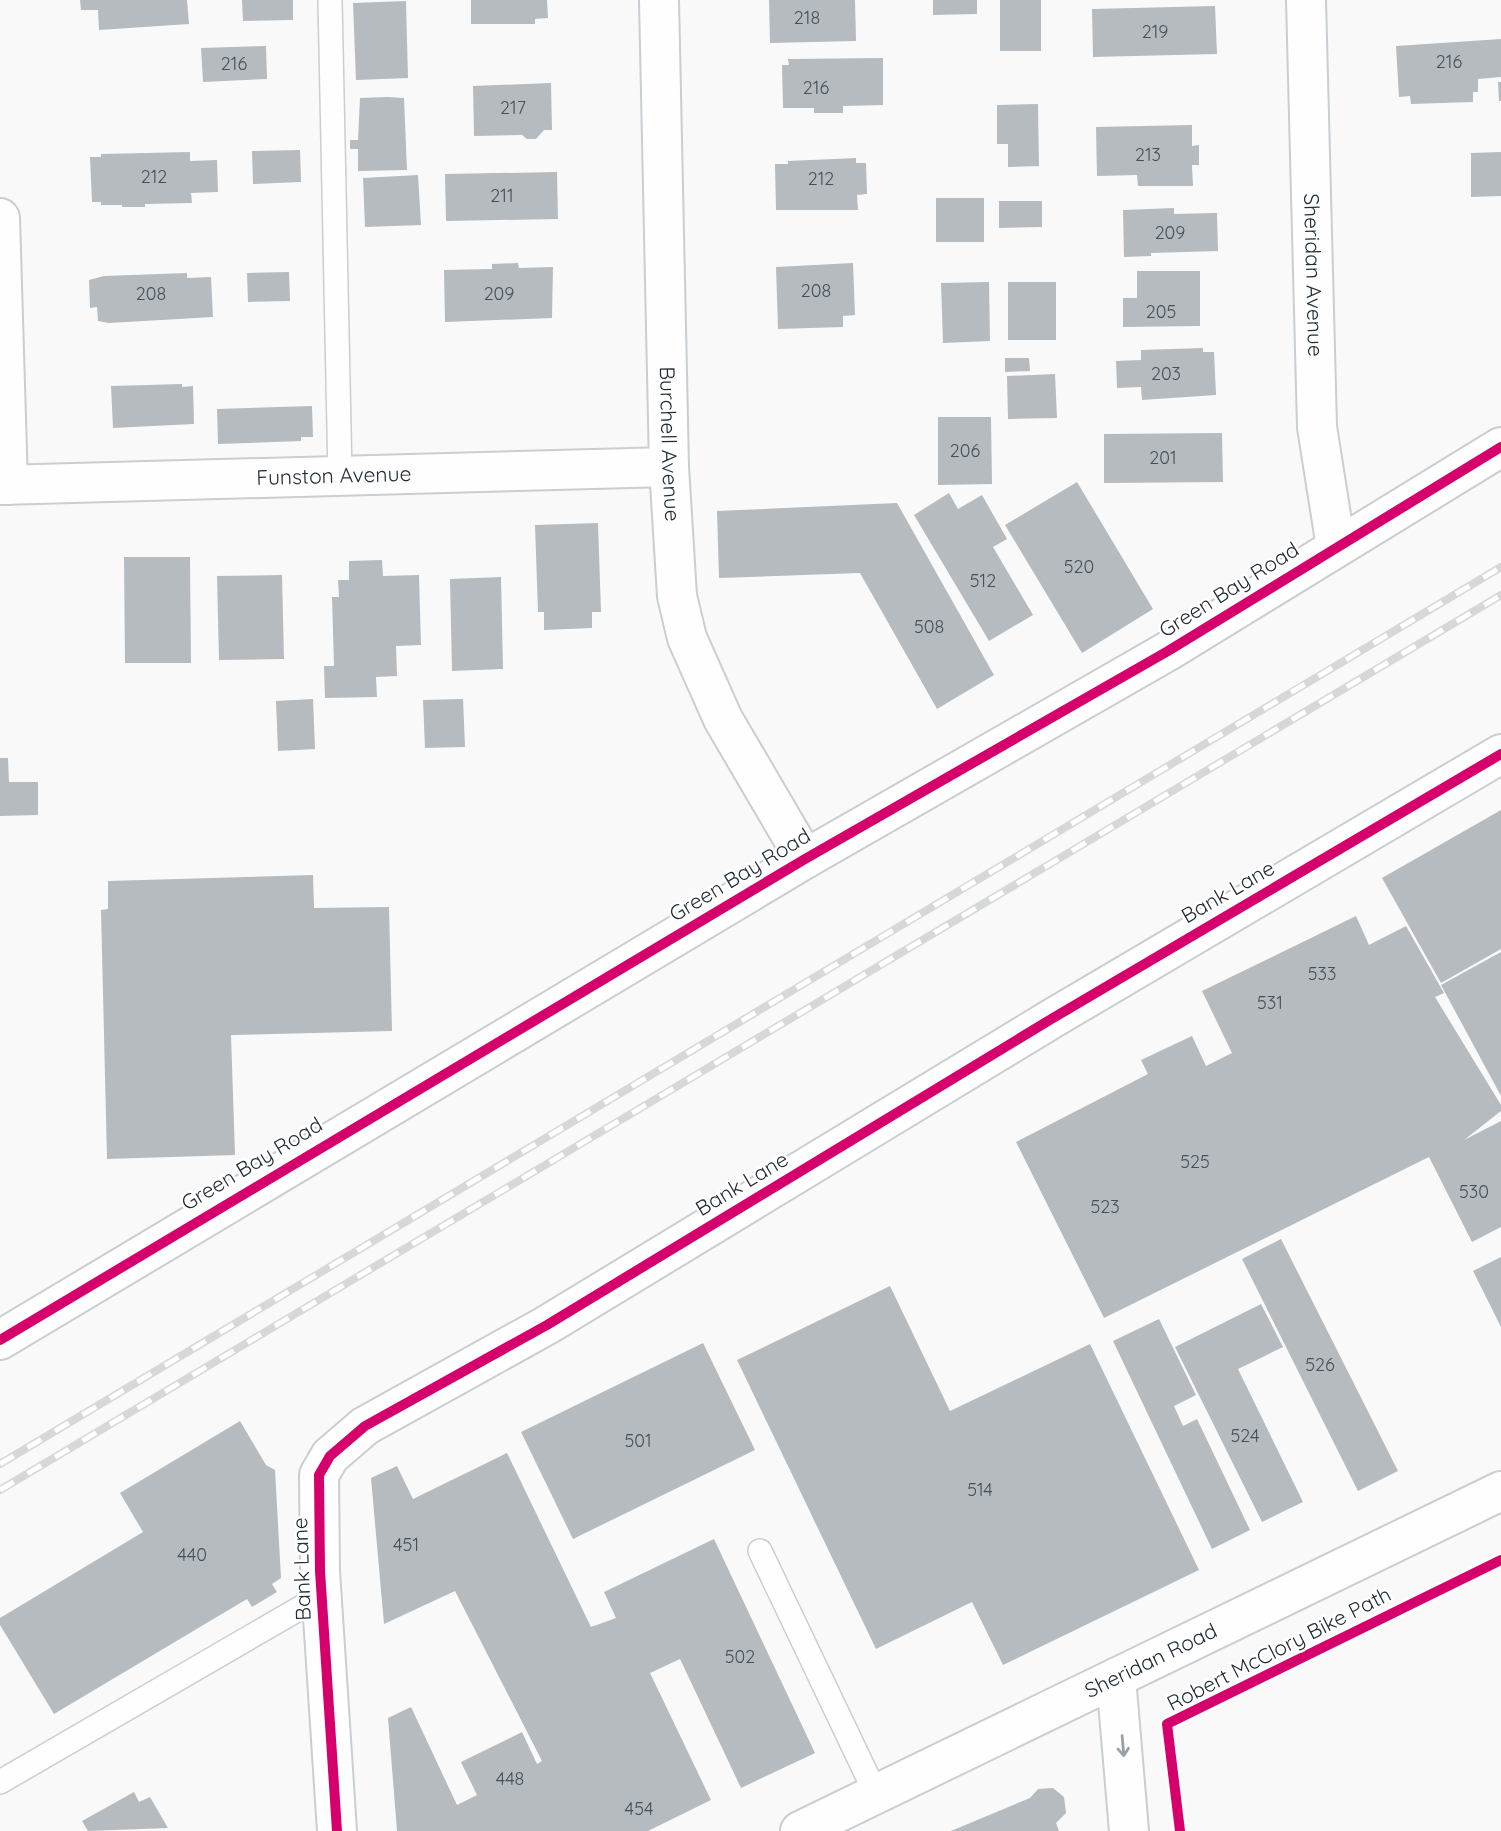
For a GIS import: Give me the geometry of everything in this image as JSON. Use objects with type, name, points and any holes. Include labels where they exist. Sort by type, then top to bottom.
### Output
[{"type":"street","name":"Burchell Avenue","points":[[659,0],[668,467],[677,596],[687,638],[723,719],[805,859]]},
{"type":"street","name":"Sheridan Avenue","points":[[1306,0],[1317,428],[1336,547]]},
{"type":"street","points":[[0,218],[4,485]]},
{"type":"street","name":"Green Bay Road","points":[[0,1340],[805,859],[1168,651],[1501,447]]},
{"type":"street","name":"Funston Avenue","points":[[4,485],[668,467]]},
{"type":"street","name":"Bank Lane","points":[[337,1831],[321,1597],[319,1475],[330,1456],[365,1426],[547,1325],[1041,1025],[1501,754]]},
{"type":"street","name":"Sheridan Road","points":[[800,1831],[1501,1491]]},
{"type":"street","points":[[1116,1678],[1129,1831]]},
{"type":"lane","points":[[330,0],[340,476]]},
{"type":"lane","points":[[760,1551],[876,1794]]},
{"type":"lane","points":[[0,1782],[321,1597]]},
{"type":"building","points":[[80,0],[187,0],[189,24],[99,30],[98,10],[81,10]]},
{"type":"building","points":[[242,0],[293,0],[293,20],[243,21]]},
{"type":"building","points":[[471,0],[547,0],[548,18],[535,19],[535,24],[471,24]]},
{"type":"building","points":[[769,0],[855,0],[856,41],[770,43]]},
{"type":"building","points":[[933,0],[977,0],[977,14],[933,15]]},
{"type":"building","points":[[1000,0],[1041,0],[1041,51],[1000,51]]},
{"type":"building","points":[[406,1],[408,78],[356,80],[353,3]]},
{"type":"building","points":[[1215,6],[1217,54],[1093,57],[1092,9]]},
{"type":"building","points":[[1501,39],[1501,77],[1478,79],[1478,92],[1473,92],[1473,102],[1411,104],[1410,96],[1399,97],[1396,46]]},
{"type":"building","points":[[266,46],[267,79],[203,82],[201,48]]},
{"type":"building","points":[[883,58],[883,105],[843,106],[843,113],[814,113],[814,108],[783,108],[782,65],[789,65],[788,59]]},
{"type":"building","points":[[1498,82],[1501,82],[1501,101],[1499,101]]},
{"type":"building","points":[[551,83],[552,130],[544,130],[536,139],[527,139],[522,135],[474,136],[473,86]]},
{"type":"building","points":[[360,98],[404,98],[407,170],[358,171],[358,149],[350,149],[350,140],[358,140]]},
{"type":"building","points":[[1038,104],[1039,166],[1008,167],[1008,144],[997,144],[997,105]]},
{"type":"building","points":[[1192,125],[1192,146],[1199,145],[1199,165],[1192,165],[1193,186],[1138,186],[1137,175],[1097,176],[1096,127]]},
{"type":"building","points":[[300,150],[301,182],[253,184],[252,151]]},
{"type":"building","points":[[190,152],[190,161],[217,160],[218,192],[191,193],[192,203],[145,204],[145,207],[122,207],[92,202],[90,157],[101,157],[101,154]]},
{"type":"building","points":[[1501,152],[1501,196],[1471,197],[1471,153]]},
{"type":"building","points":[[856,158],[856,163],[866,163],[867,194],[857,195],[858,210],[776,210],[775,164]]},
{"type":"building","points":[[557,172],[558,219],[446,221],[445,174]]},
{"type":"building","points":[[418,175],[421,225],[365,227],[363,178]]},
{"type":"building","points":[[936,198],[984,198],[984,242],[936,242]]},
{"type":"building","points":[[999,201],[1042,201],[1042,227],[999,228]]},
{"type":"building","points":[[1174,208],[1174,214],[1217,213],[1218,251],[1151,253],[1151,256],[1124,257],[1123,210]]},
{"type":"building","points":[[518,263],[519,268],[553,267],[552,318],[445,322],[444,270],[492,269],[492,264]]},
{"type":"building","points":[[853,263],[855,315],[843,316],[843,327],[778,329],[776,267]]},
{"type":"building","points":[[1137,271],[1200,271],[1200,326],[1123,327],[1123,298],[1137,298]]},
{"type":"building","points":[[289,272],[290,301],[248,302],[247,273]]},
{"type":"building","points":[[187,273],[187,278],[211,277],[213,317],[109,323],[98,321],[97,307],[90,308],[89,280],[104,276]]},
{"type":"building","points":[[989,282],[990,341],[943,343],[941,283]]},
{"type":"building","points":[[1008,282],[1056,282],[1056,340],[1008,340]]},
{"type":"building","points":[[1203,348],[1203,352],[1214,352],[1216,395],[1142,400],[1141,387],[1117,388],[1116,361],[1141,360],[1141,350]]},
{"type":"building","points":[[1005,358],[1029,358],[1030,371],[1005,372]]},
{"type":"building","points":[[1055,374],[1057,418],[1008,419],[1007,376]]},
{"type":"building","points":[[182,384],[182,387],[193,386],[194,424],[113,428],[111,386]]},
{"type":"building","points":[[312,406],[313,437],[301,437],[301,441],[218,444],[217,409]]},
{"type":"building","points":[[938,417],[991,417],[992,484],[938,485]]},
{"type":"building","points":[[1222,433],[1223,482],[1104,483],[1104,434]]},
{"type":"building","points":[[1077,482],[1153,609],[1082,653],[1005,525]]},
{"type":"building","points":[[949,493],[958,509],[982,495],[1007,539],[993,547],[1033,615],[989,641],[914,515]]},
{"type":"building","points":[[897,503],[994,675],[937,709],[860,573],[719,578],[717,511]]},
{"type":"building","points":[[598,523],[601,612],[592,612],[592,628],[544,630],[544,612],[538,612],[535,525]]},
{"type":"building","points":[[124,557],[190,557],[191,663],[125,663]]},
{"type":"building","points":[[382,560],[383,576],[419,575],[421,645],[396,646],[397,676],[376,677],[377,697],[325,698],[324,666],[334,666],[332,597],[339,597],[338,580],[349,580],[349,561]]},
{"type":"building","points":[[282,575],[284,659],[219,660],[217,576]]},
{"type":"building","points":[[501,577],[503,669],[452,671],[450,579]]},
{"type":"building","points":[[313,699],[315,749],[278,751],[276,701]]},
{"type":"building","points":[[463,699],[465,747],[425,748],[423,700]]},
{"type":"building","points":[[0,758],[8,758],[9,782],[38,782],[38,815],[0,816]]},
{"type":"building","points":[[1501,810],[1501,949],[1441,983],[1382,878]]},
{"type":"building","points":[[313,875],[314,908],[389,907],[392,1031],[231,1035],[235,1155],[107,1159],[101,910],[108,909],[108,881]]},
{"type":"building","points":[[1356,916],[1369,945],[1406,926],[1444,993],[1435,997],[1501,1105],[1501,1111],[1464,1140],[1501,1121],[1501,1227],[1472,1242],[1429,1157],[1104,1318],[1016,1142],[1148,1074],[1141,1060],[1192,1036],[1206,1066],[1232,1053],[1202,991]]},
{"type":"building","points":[[1501,952],[1501,1096],[1441,985]]},
{"type":"building","points":[[1281,1239],[1398,1471],[1358,1491],[1242,1259]]},
{"type":"building","points":[[1501,1257],[1501,1327],[1473,1271]]},
{"type":"building","points":[[890,1286],[950,1411],[1090,1344],[1199,1570],[1003,1665],[972,1602],[876,1649],[737,1360]]},
{"type":"building","points":[[1261,1304],[1283,1347],[1238,1369],[1303,1502],[1262,1522],[1175,1347]]},
{"type":"building","points":[[1159,1319],[1196,1395],[1174,1406],[1183,1426],[1197,1419],[1250,1530],[1212,1549],[1113,1341]]},
{"type":"building","points":[[703,1343],[755,1450],[573,1539],[521,1432]]},
{"type":"building","points":[[240,1421],[266,1465],[275,1470],[281,1578],[272,1584],[277,1592],[252,1607],[247,1599],[54,1714],[0,1625],[0,1618],[143,1532],[120,1493]]},
{"type":"building","points":[[507,1453],[591,1627],[616,1618],[604,1592],[714,1539],[815,1753],[741,1788],[680,1659],[650,1673],[711,1800],[648,1831],[397,1831],[388,1718],[411,1707],[457,1805],[477,1795],[461,1762],[522,1732],[537,1764],[542,1761],[455,1591],[384,1624],[371,1478],[397,1466],[413,1499]]},
{"type":"building","points":[[1053,1788],[1064,1797],[1066,1813],[1056,1823],[1059,1831],[951,1831],[1030,1798],[1038,1789]]},
{"type":"building","points":[[134,1792],[139,1802],[150,1797],[168,1828],[88,1831],[82,1821]]},
{"type":"railway","points":[[0,1464],[1501,567]]},
{"type":"railway","points":[[0,1490],[1501,595]]},
{"type":"cycle path","points":[[0,1340],[805,859],[1168,651],[1501,447]]},
{"type":"cycle path","points":[[337,1831],[320,1571],[319,1475],[330,1456],[365,1426],[547,1325],[1053,1018],[1501,754]]},
{"type":"cycle path","name":"Robert McClory Bike Path","points":[[1180,1831],[1167,1724],[1501,1560]]}]
